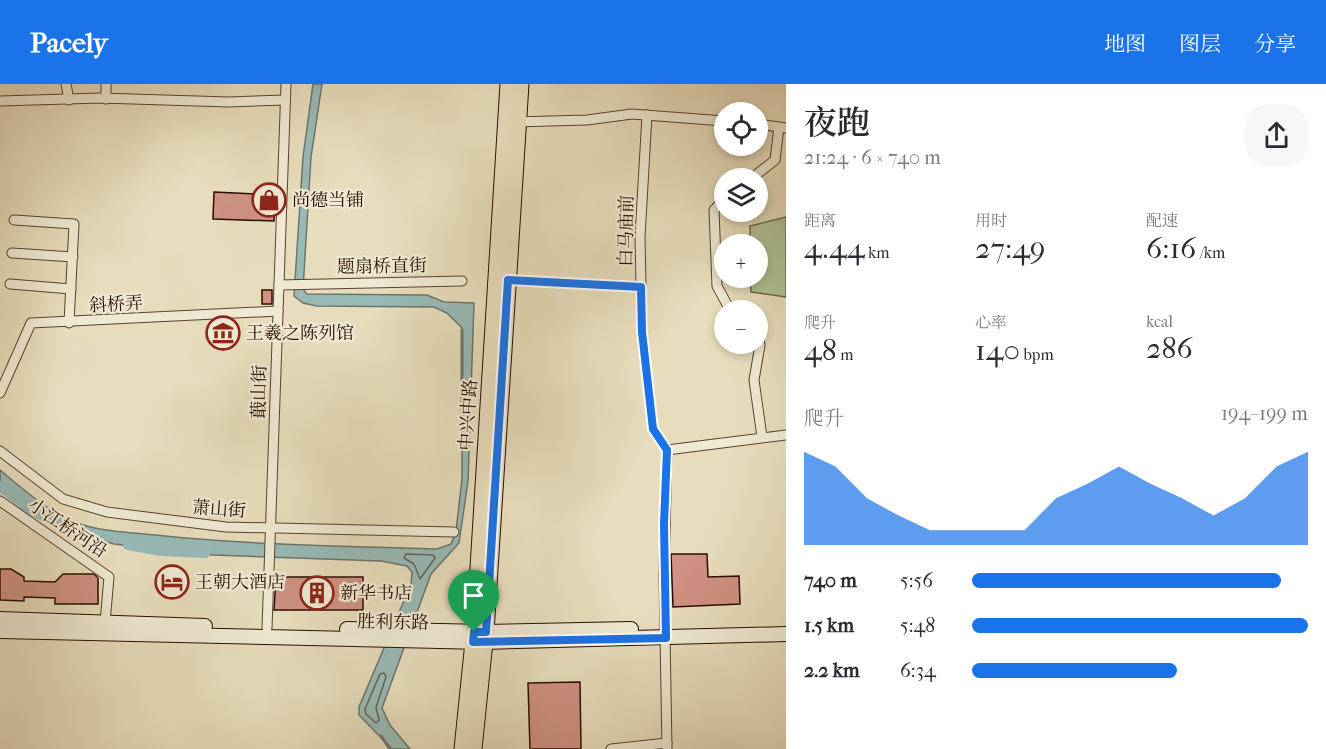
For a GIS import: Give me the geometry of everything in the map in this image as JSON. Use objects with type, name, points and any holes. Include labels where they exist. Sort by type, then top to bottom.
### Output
[{"type":"main road","name":"中兴中路","points":[[462,749],[479,637],[508,280],[512,122],[508,84]]},
{"type":"main road","name":"中兴中路","points":[[474,749],[512,122],[521,84]]},
{"type":"main road","name":"胜利东路","points":[[0,619],[267,628],[383,635]]},
{"type":"main road","name":"胜利东路","points":[[666,633],[786,626]]},
{"type":"main road","name":"胜利东路","points":[[0,631],[479,637],[666,633],[786,634]]},
{"type":"street","points":[[66,84],[69,100]]},
{"type":"street","points":[[106,84],[106,99]]},
{"type":"street","name":"蕺山街","points":[[267,628],[286,84]]},
{"type":"street","points":[[0,101],[106,99],[229,102],[285,100]]},
{"type":"street","points":[[512,122],[647,115],[714,120]]},
{"type":"street","name":"白马庙前","points":[[647,115],[640,237],[642,332],[653,429],[667,450]]},
{"type":"street","points":[[765,168],[775,160],[782,127]]},
{"type":"street","points":[[14,220],[74,224],[69,322]]},
{"type":"street","points":[[714,222],[717,286],[725,300]]},
{"type":"street","points":[[12,253],[73,257]]},
{"type":"street","name":"题扇桥直街","points":[[279,285],[462,281]]},
{"type":"street","points":[[10,284],[71,289]]},
{"type":"street","name":"斜桥弄","points":[[0,393],[31,323],[278,311]]},
{"type":"street","points":[[758,354],[754,380],[762,437]]},
{"type":"street","points":[[612,749],[667,746],[664,524],[667,450],[786,435]]},
{"type":"street","name":"萧山街","points":[[0,451],[63,499],[106,512],[189,524],[272,532],[454,532]]},
{"type":"street","name":"小江桥河沿","points":[[0,501],[109,577],[105,623]]},
{"type":"lane","points":[[508,280],[641,287]]},
{"type":"green space","points":[[786,217],[786,297],[751,292],[751,288],[768,288],[768,234],[750,234],[750,226]]},
{"type":"water","points":[[313,84],[322,84],[311,157],[303,289],[307,294],[427,295],[444,302],[474,303],[468,481],[459,543],[431,574],[382,708],[390,725],[410,749],[392,749],[359,715],[359,707],[411,584],[412,572],[407,566],[381,561],[213,555],[114,544],[63,528],[0,485],[0,470],[54,512],[84,525],[114,531],[296,545],[437,549],[451,544],[456,531],[462,479],[462,328],[447,313],[434,307],[317,306],[303,303],[294,296],[303,157]]},
{"type":"building","points":[[214,192],[275,195],[274,221],[213,219]]},
{"type":"building","points":[[262,290],[272,290],[272,304],[262,304]]},
{"type":"building","points":[[671,554],[707,554],[708,577],[739,576],[740,604],[673,607]]},
{"type":"building","points":[[0,569],[11,569],[24,577],[24,581],[55,582],[63,574],[94,574],[98,578],[98,604],[55,604],[55,598],[24,597],[24,601],[0,600]]},
{"type":"building","name":"新华书店","points":[[276,577],[363,577],[363,610],[274,610]]},
{"type":"building","points":[[580,682],[581,749],[530,749],[528,683]]},
{"type":"waterway","points":[[462,330],[462,431]]},
{"type":"waterway","points":[[0,486],[29,509],[57,523]]},
{"type":"waterway","points":[[128,545],[161,551],[205,553]]},
{"type":"waterway","points":[[381,736],[390,749]]},
{"type":"place","name":"尚德当铺","points":[[269,200]]},
{"type":"place","name":"王羲之陈列馆","points":[[223,333]]},
{"type":"place","name":"王朝大酒店","points":[[172,582]]},
{"type":"place","name":"新华书店","points":[[317,593]]},
{"type":"route","points":[[508,280],[641,287],[642,332],[653,429],[667,450],[664,524],[666,638],[473,642],[474,632],[486,632],[508,280]]}]
